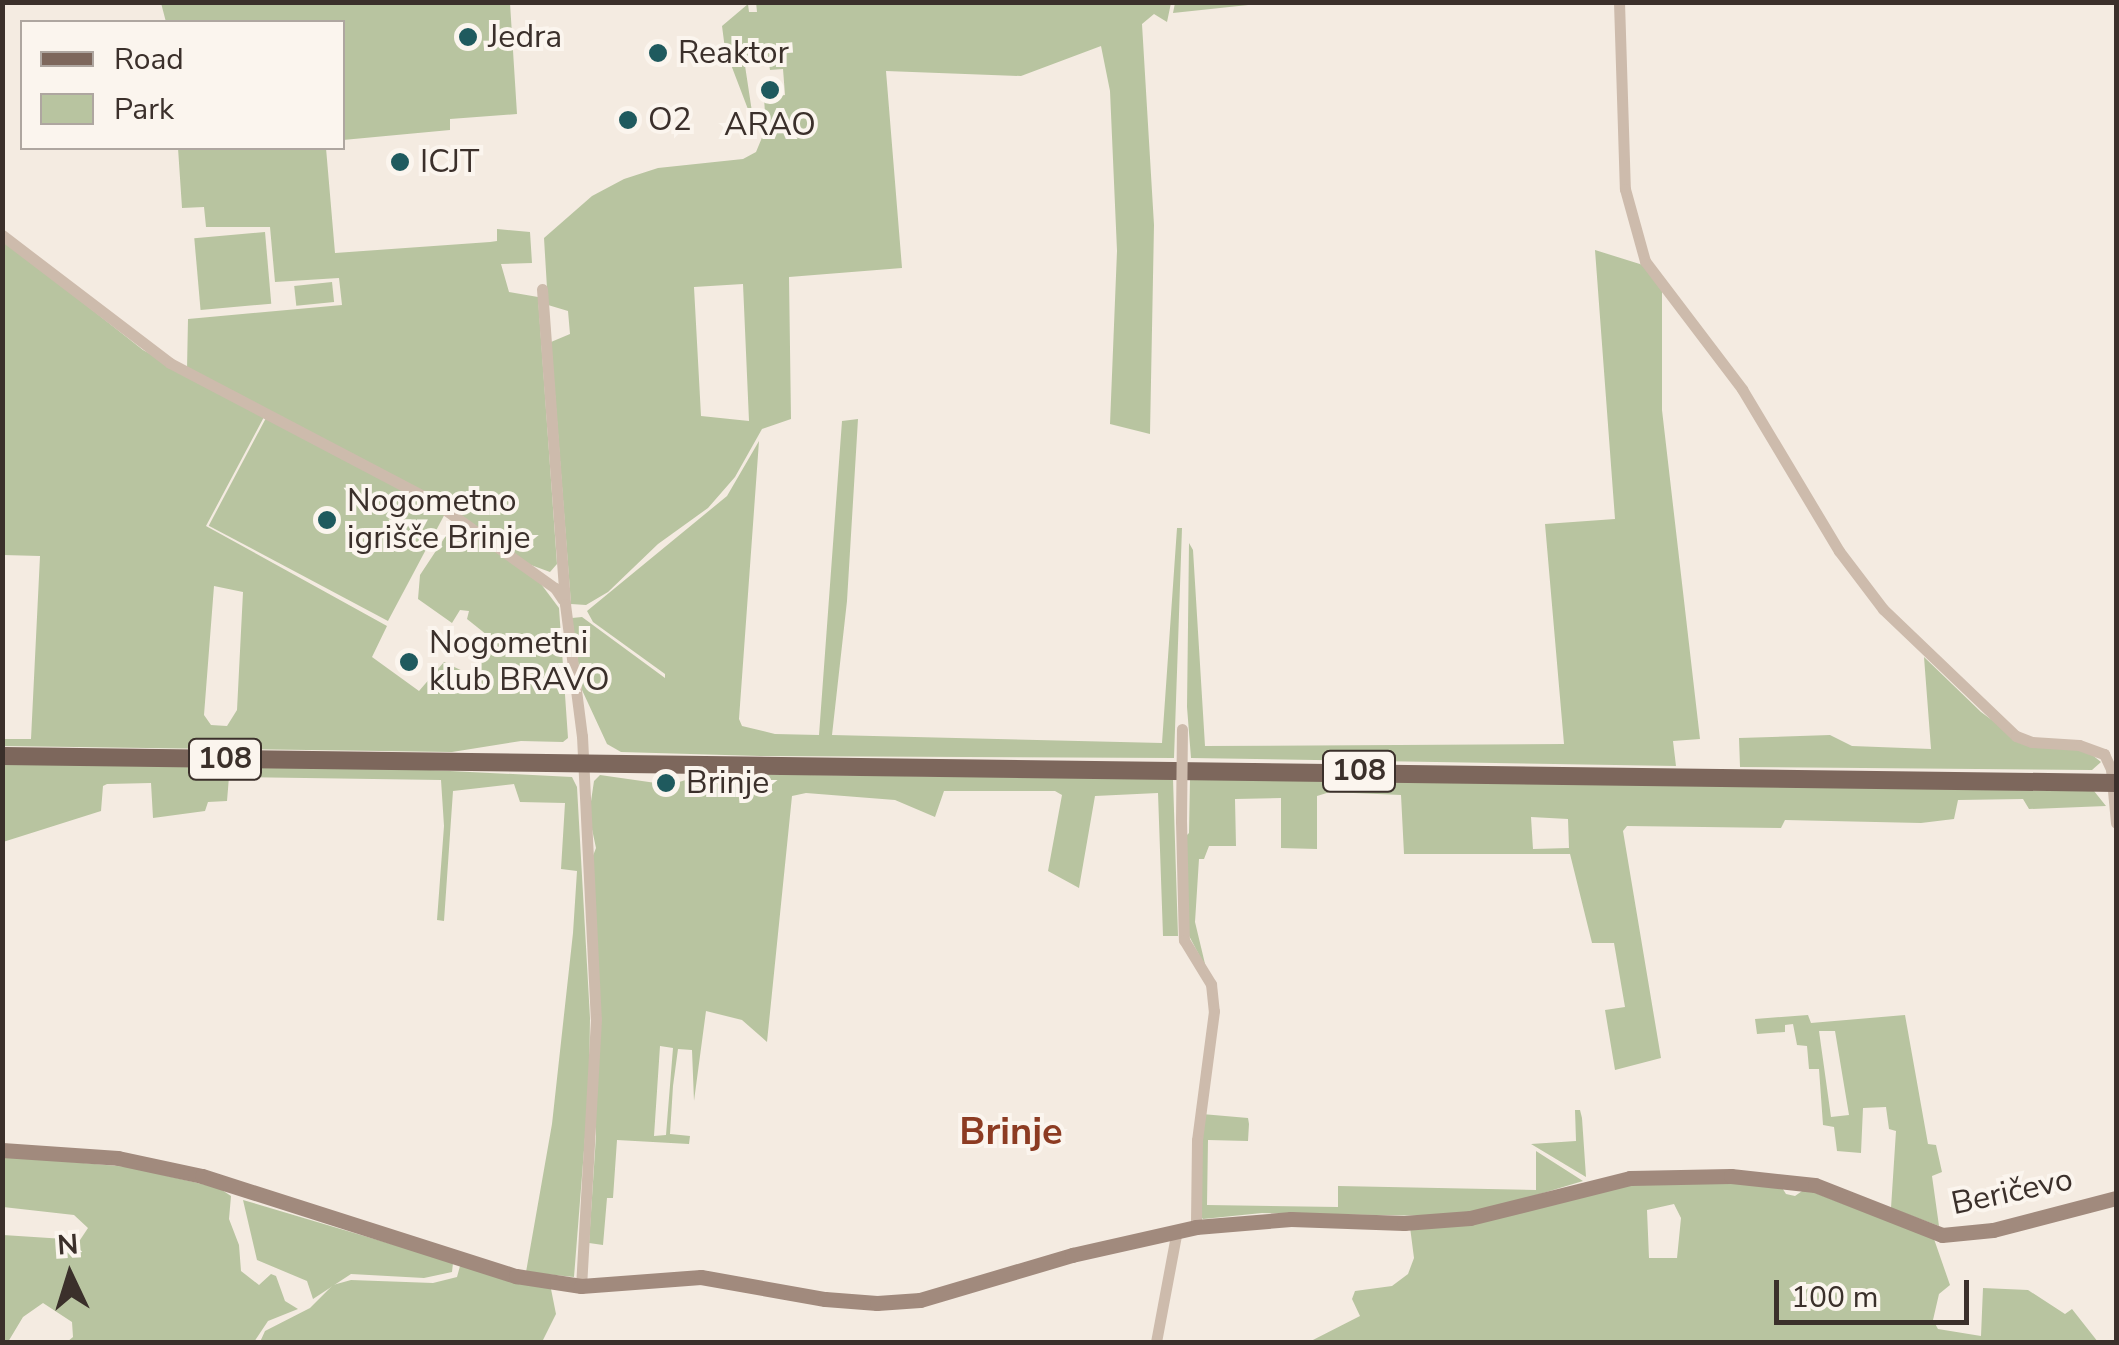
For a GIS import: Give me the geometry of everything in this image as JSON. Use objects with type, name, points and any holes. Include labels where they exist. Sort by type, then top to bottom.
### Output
[{"type":"main road","name":"108","points":[[2,756],[2115,782]]},
{"type":"street","points":[[1619,2],[1625,189],[1645,261],[1742,389],[1838,551],[1883,609],[2002,726],[2032,742],[2094,748],[2110,761],[2116,823]]},
{"type":"street","points":[[2,235],[170,364],[433,501],[555,588],[565,604]]},
{"type":"street","points":[[542,289],[565,604],[583,762],[596,1018],[581,1286]]},
{"type":"street","points":[[1182,729],[1184,940],[1211,984],[1214,1012],[1197,1140],[1196,1227]]},
{"type":"street","name":"Beričevo","points":[[2,1150],[118,1158],[202,1176],[479,1265],[581,1286],[701,1277],[825,1299],[877,1303],[920,1300],[1072,1255],[1177,1230],[1291,1220],[1404,1223],[1470,1218],[1630,1178],[1732,1176],[1815,1185],[1920,1228],[1965,1235],[2116,1198]]},
{"type":"street","points":[[1156,1342],[1177,1230]]},
{"type":"green space","points":[[756,2],[1171,3],[1167,22],[1154,14],[1142,24],[1154,225],[1150,434],[1110,424],[1117,251],[1110,91],[1101,46],[1021,76],[886,71],[902,268],[789,277],[791,419],[762,429],[735,477],[708,508],[658,544],[608,592],[586,605],[571,604],[551,342],[570,334],[568,311],[548,305],[544,238],[592,196],[624,179],[658,168],[743,159],[756,152],[766,128],[764,98],[785,95],[783,69],[770,70],[768,57],[744,59],[754,125],[725,49],[722,26],[748,4],[749,12],[757,12]],"holes":[[[743,284],[749,421],[701,416],[694,287]]]},
{"type":"green space","points":[[161,3],[510,3],[517,114],[450,119],[450,130],[345,140],[345,20],[165,20]]},
{"type":"green space","points":[[1175,3],[1267,3],[1173,13]]},
{"type":"green space","points":[[178,150],[326,150],[335,253],[497,241],[497,229],[530,232],[532,263],[501,264],[509,292],[538,297],[557,564],[550,572],[520,561],[436,498],[187,369],[188,319],[342,305],[339,278],[275,282],[270,227],[206,227],[204,207],[182,208]]},
{"type":"green space","points":[[265,232],[271,304],[201,310],[194,238]]},
{"type":"green space","points":[[2,239],[143,350],[264,417],[206,526],[387,626],[372,657],[419,691],[444,662],[471,675],[492,639],[467,619],[469,611],[460,610],[452,623],[418,599],[420,575],[453,525],[463,525],[541,584],[559,608],[568,738],[563,742],[521,741],[452,752],[3,746],[3,739],[31,739],[40,556],[3,555]],"holes":[[[214,586],[243,592],[237,710],[227,726],[211,725],[204,715]]]},
{"type":"green space","points":[[1595,250],[1643,265],[1662,290],[1662,410],[1700,739],[1673,741],[1676,766],[1191,758],[1187,707],[1189,543],[1193,550],[1205,746],[1564,744],[1545,524],[1615,519]]},
{"type":"green space","points":[[332,282],[334,302],[296,306],[294,286]]},
{"type":"green space","name":"Nogometno igrišče Brinje","points":[[266,418],[445,513],[388,621],[209,526]]},
{"type":"green space","points":[[858,419],[847,601],[832,735],[1162,743],[1177,528],[1182,528],[1174,758],[760,756],[621,752],[607,744],[582,690],[572,618],[582,617],[665,678],[665,674],[593,622],[587,611],[727,496],[759,441],[739,719],[742,726],[775,734],[819,735],[842,421]]},
{"type":"green space","points":[[1924,657],[1981,712],[2027,746],[2086,750],[2101,762],[2092,770],[1740,767],[1739,738],[1830,735],[1852,746],[1931,749]]},
{"type":"green space","points":[[2,764],[390,768],[572,777],[577,787],[590,1018],[589,1087],[574,1277],[526,1272],[552,1124],[573,933],[577,871],[561,869],[565,803],[520,802],[514,784],[453,791],[444,921],[437,920],[444,826],[441,780],[229,777],[227,801],[208,802],[205,811],[153,818],[151,783],[107,784],[103,786],[101,811],[3,842]]},
{"type":"green space","points":[[704,774],[1173,779],[1178,936],[1163,936],[1158,793],[1095,796],[1079,888],[1048,871],[1062,795],[1055,791],[944,791],[935,817],[895,800],[806,793],[792,796],[767,1042],[742,1020],[706,1011],[694,1101],[692,1050],[678,1049],[673,1086],[670,1134],[690,1136],[689,1144],[617,1140],[613,1198],[607,1198],[603,1245],[589,1243],[596,1136],[591,861],[596,848],[589,815],[594,781],[600,775],[670,785]],"holes":[[[660,1046],[673,1048],[666,1135],[654,1136]]]},
{"type":"green space","points":[[1190,779],[2094,791],[2106,806],[2029,809],[2023,799],[1958,800],[1954,819],[1921,823],[1785,820],[1781,828],[1627,826],[1623,831],[1661,1058],[1615,1070],[1605,1010],[1625,1007],[1614,943],[1592,943],[1570,854],[1404,854],[1401,795],[1330,792],[1317,796],[1317,849],[1281,848],[1281,798],[1235,799],[1236,846],[1209,846],[1204,859],[1199,859],[1195,922],[1206,968],[1187,932],[1185,837],[1189,833]],"holes":[[[1531,817],[1568,819],[1569,848],[1533,849]]]},
{"type":"green space","points":[[1808,1015],[1811,1023],[1905,1015],[1928,1144],[1936,1145],[1942,1172],[1932,1176],[1939,1226],[1891,1208],[1896,1131],[1889,1129],[1886,1107],[1863,1108],[1861,1153],[1837,1151],[1834,1127],[1823,1125],[1819,1069],[1809,1069],[1807,1046],[1797,1045],[1793,1024],[1785,1025],[1785,1032],[1757,1034],[1755,1019]],"holes":[[[1819,1031],[1835,1031],[1849,1115],[1831,1117]]]},
{"type":"green space","points":[[1575,1110],[1580,1110],[1582,1118],[1586,1177],[1531,1144],[1576,1141]]},
{"type":"green space","points":[[1202,1114],[1248,1118],[1249,1124],[1248,1141],[1208,1140],[1207,1205],[1338,1207],[1338,1186],[1536,1190],[1536,1151],[1583,1181],[1487,1210],[1439,1216],[1262,1213],[1203,1219],[1199,1215]]},
{"type":"green space","points":[[3,1156],[129,1167],[219,1188],[231,1196],[229,1219],[239,1245],[241,1271],[259,1285],[271,1274],[276,1276],[285,1301],[298,1309],[268,1321],[254,1342],[67,1342],[73,1337],[72,1322],[43,1303],[23,1317],[8,1342],[3,1342],[3,1235],[80,1240],[88,1228],[74,1215],[3,1207]]},
{"type":"green space","points":[[1750,1181],[1781,1186],[1786,1194],[1795,1196],[1805,1189],[1934,1239],[1950,1285],[1939,1294],[1933,1320],[1938,1329],[1981,1336],[1983,1288],[2028,1290],[2065,1314],[2072,1309],[2098,1342],[1309,1342],[1360,1316],[1352,1299],[1355,1291],[1392,1286],[1408,1274],[1414,1258],[1410,1227],[1630,1184]],"holes":[[[1674,1204],[1681,1218],[1677,1258],[1649,1258],[1647,1210]]]},
{"type":"green space","points":[[243,1200],[445,1260],[453,1263],[452,1272],[424,1278],[351,1274],[313,1299],[307,1281],[257,1260]]},
{"type":"green space","points":[[460,1266],[551,1289],[556,1314],[542,1342],[260,1342],[265,1331],[310,1308],[333,1285],[351,1280],[433,1283],[457,1277]]},
{"type":"place","name":"Jedra","points":[[468,37]]},
{"type":"place","name":"Reaktor","points":[[658,53]]},
{"type":"place","name":"ARAO","points":[[770,90]]},
{"type":"place","name":"O2","points":[[628,120]]},
{"type":"place","name":"ICJT","points":[[400,162]]},
{"type":"place","name":"Nogometno igrišče Brinje","points":[[327,520]]},
{"type":"place","name":"Nogometni klub BRAVO","points":[[409,662]]},
{"type":"place","name":"Brinje","points":[[666,783]]},
{"type":"district","name":"Brinje","points":[[1011,1132]]}]
